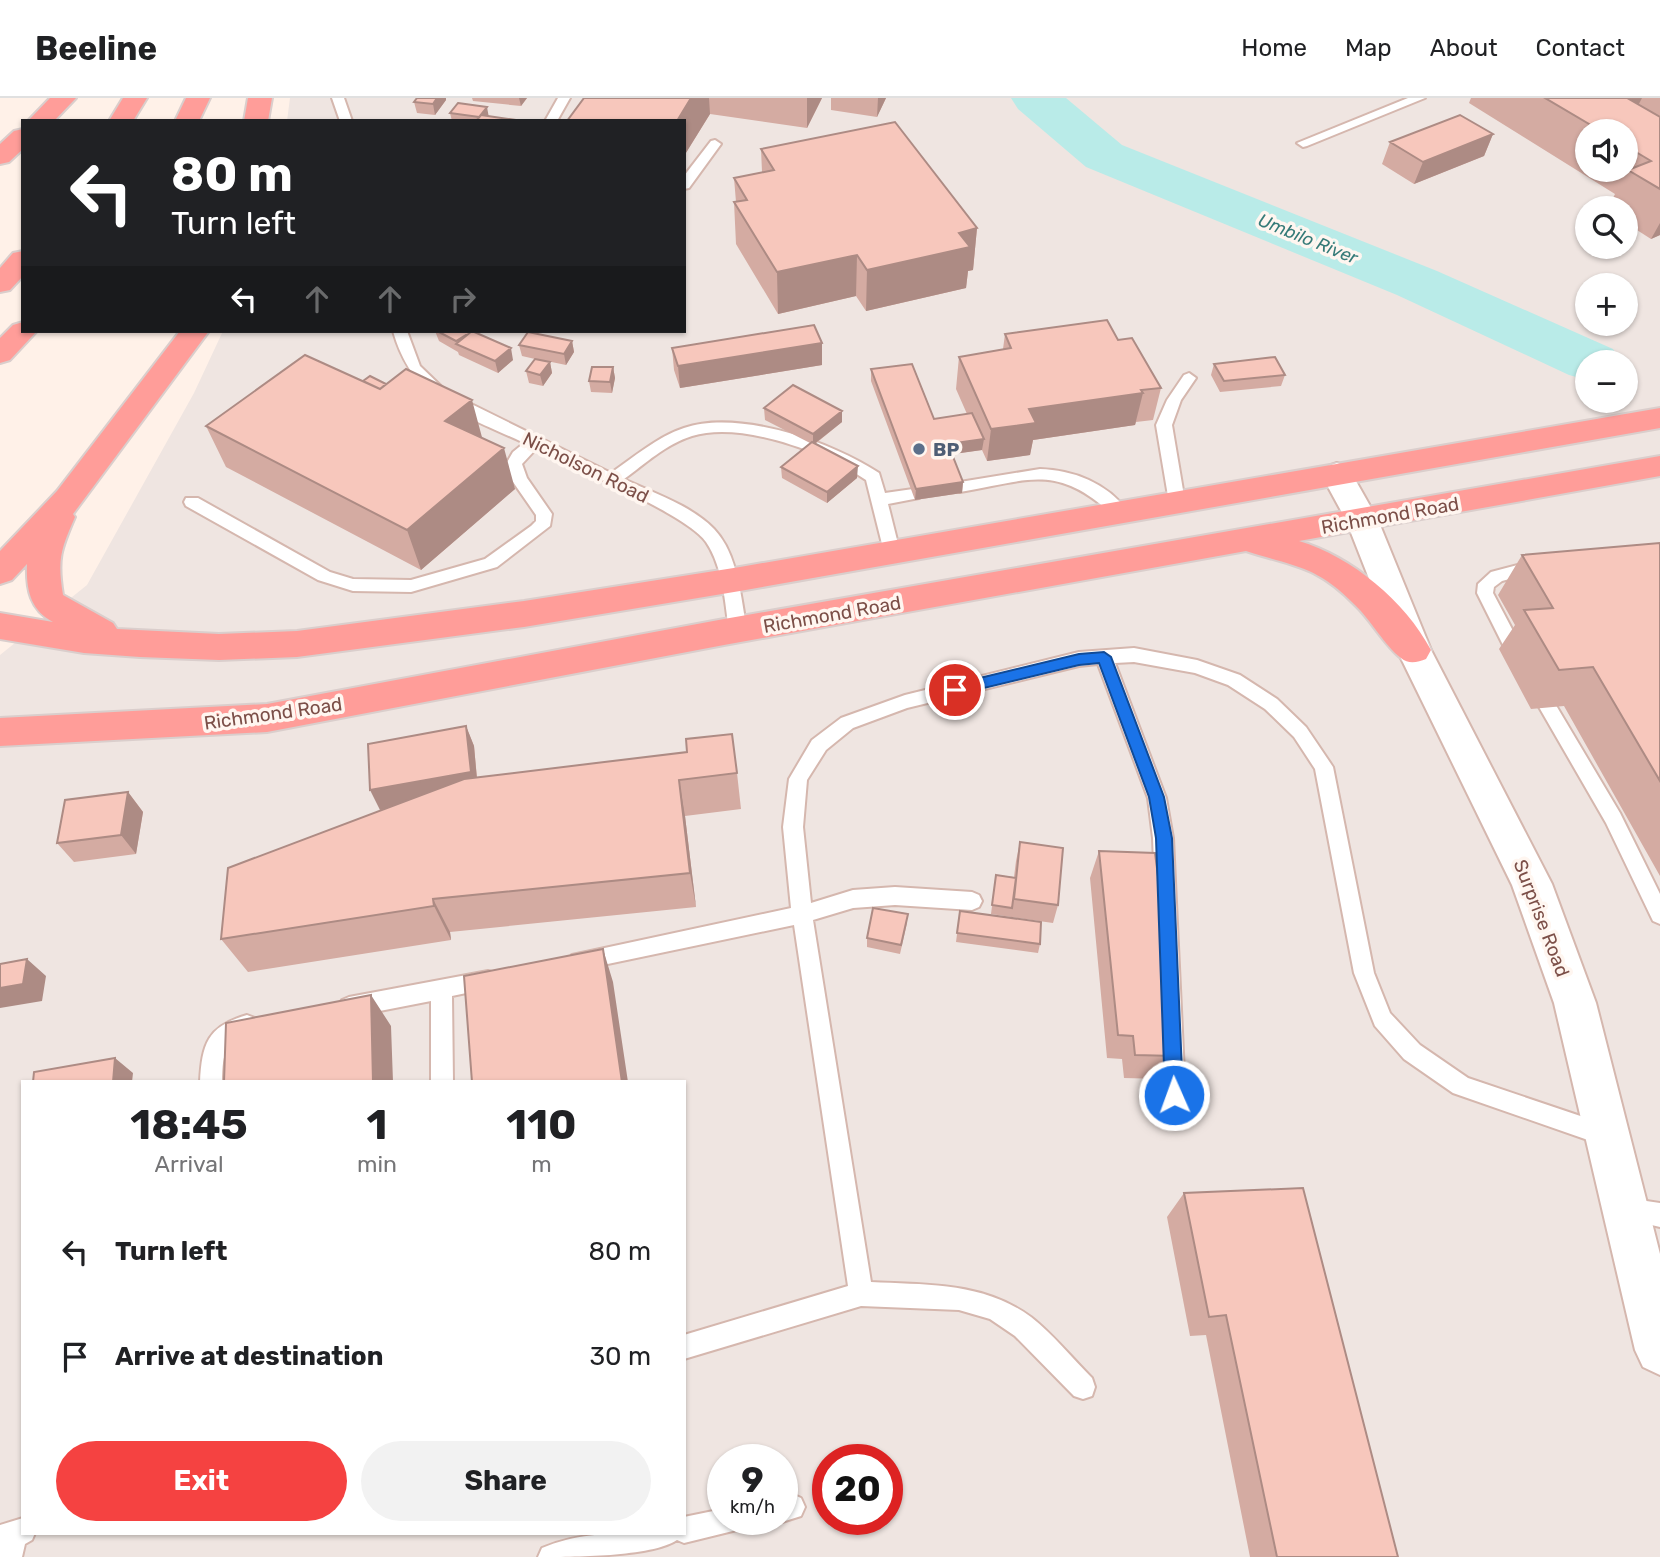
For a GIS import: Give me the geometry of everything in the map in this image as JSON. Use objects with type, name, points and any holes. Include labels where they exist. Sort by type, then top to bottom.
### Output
[{"type":"highway","points":[[42,119],[64,98]]},
{"type":"highway","points":[[122,119],[135,98]]},
{"type":"highway","points":[[188,119],[198,98]]},
{"type":"highway","points":[[256,119],[260,98]]},
{"type":"highway","points":[[0,157],[21,138]]},
{"type":"highway","points":[[0,284],[21,261]]},
{"type":"highway","points":[[0,354],[21,333]]},
{"type":"highway","points":[[0,572],[68,499],[193,333]]},
{"type":"highway","points":[[0,626],[83,640],[140,644],[219,647],[297,644],[524,614],[728,581],[1660,418]]},
{"type":"highway","name":"Richmond Road","points":[[0,732],[267,718],[1660,466]]},
{"type":"highway","points":[[68,499],[44,550],[43,573],[47,600],[91,629],[140,644]]},
{"type":"highway","points":[[1249,541],[1315,559],[1337,570],[1361,588],[1415,650]]},
{"type":"highway","points":[[0,758],[172,725]]},
{"type":"street","name":"Surprise Road","points":[[1338,474],[1362,520],[1415,650],[1532,884],[1574,1003],[1609,1137],[1643,1212],[1660,1350]]},
{"type":"lane","points":[[338,98],[345,119]]},
{"type":"lane","points":[[552,119],[564,98]]},
{"type":"lane","points":[[1303,144],[1419,98]]},
{"type":"lane","points":[[686,182],[715,144]]},
{"type":"lane","name":"Nicholson Road","points":[[400,333],[406,355],[424,383],[454,403],[682,514],[710,535],[728,581],[738,631]]},
{"type":"lane","points":[[1177,502],[1164,425],[1174,400],[1189,378]]},
{"type":"lane","points":[[613,479],[668,440],[690,430],[713,426],[797,442],[841,457],[873,477],[892,552]]},
{"type":"lane","points":[[192,502],[324,576],[353,585],[411,586],[491,563],[544,522],[544,514],[519,479],[514,464],[518,456],[535,442]]},
{"type":"lane","points":[[960,487],[1035,475],[1065,476],[1084,483],[1120,512]]},
{"type":"lane","points":[[879,500],[913,494]]},
{"type":"lane","points":[[1513,648],[1485,593],[1486,584],[1497,576],[1550,564]]},
{"type":"lane","points":[[862,1294],[803,914],[793,827],[798,779],[819,745],[847,723],[905,702],[1079,659],[1135,655],[1197,667],[1234,680],[1271,704],[1300,732],[1324,767],[1364,973],[1381,1019],[1412,1052],[1461,1086],[1609,1137]]},
{"type":"lane","points":[[1104,657],[1157,797],[1164,838],[1174,1095]]},
{"type":"lane","points":[[1548,707],[1613,819],[1660,915]]},
{"type":"lane","points":[[562,965],[803,914],[853,899],[895,896],[972,901]]},
{"type":"lane","points":[[333,1010],[508,976]]},
{"type":"lane","points":[[441,990],[442,1080]]},
{"type":"lane","points":[[211,1080],[212,1053],[218,1040],[239,1027],[266,1022]]},
{"type":"lane","points":[[686,1346],[862,1294],[959,1298],[996,1310],[1024,1327],[1083,1387]]},
{"type":"lane","points":[[686,1530],[707,1525]]},
{"type":"lane","points":[[551,1557],[657,1535]]},
{"type":"shaded area","points":[[290,98],[1660,98],[1660,1557],[0,1557],[0,655],[87,585],[194,393],[222,333],[686,333],[686,119],[287,119]]},
{"type":"building","points":[[417,98],[437,98],[433,104],[414,102]]},
{"type":"building","points":[[584,98],[691,98],[678,119],[568,119]]},
{"type":"building","points":[[1545,98],[1627,98],[1660,117],[1660,189],[1638,176],[1638,166],[1651,161],[1638,153],[1638,119],[1581,119]]},
{"type":"building","points":[[458,103],[487,107],[479,117],[450,113]]},
{"type":"building","points":[[481,115],[509,119],[478,119]]},
{"type":"building","points":[[1460,115],[1493,134],[1423,162],[1390,142]]},
{"type":"building","points":[[895,122],[977,228],[959,233],[970,247],[867,270],[857,255],[777,272],[734,202],[747,200],[734,178],[774,170],[761,149]]},
{"type":"building","points":[[1107,320],[1118,340],[1132,338],[1161,388],[1141,390],[1143,393],[1029,409],[1036,423],[991,429],[959,357],[1011,348],[1005,334]]},
{"type":"building","points":[[814,325],[822,343],[678,366],[672,348]]},
{"type":"building","points":[[441,333],[469,333],[456,341]]},
{"type":"building","points":[[470,333],[477,333],[511,348],[495,361],[456,344]]},
{"type":"building","points":[[527,333],[572,341],[564,354],[519,345]]},
{"type":"building","points":[[305,355],[380,389],[406,369],[472,400],[445,421],[504,448],[407,530],[206,426]]},
{"type":"building","points":[[1275,357],[1285,375],[1224,381],[1214,364]]},
{"type":"building","points":[[535,359],[550,362],[540,375],[526,371]]},
{"type":"building","points":[[912,364],[934,419],[972,413],[984,439],[948,444],[963,482],[916,489],[871,369]]},
{"type":"building","points":[[592,367],[613,367],[610,382],[589,381]]},
{"type":"building","points":[[370,376],[386,384],[380,389],[363,381]]},
{"type":"building","points":[[793,385],[842,411],[813,434],[764,408]]},
{"type":"building","points":[[812,442],[858,466],[827,492],[781,467]]},
{"type":"building","points":[[1660,543],[1660,781],[1593,667],[1559,670],[1524,610],[1553,608],[1522,555]]},
{"type":"building","points":[[466,726],[471,772],[370,790],[368,744]]},
{"type":"building","points":[[732,734],[737,773],[679,780],[690,873],[433,899],[434,906],[221,939],[228,868],[464,779],[687,752],[686,739]]},
{"type":"building","points":[[128,792],[121,835],[57,843],[65,800]]},
{"type":"building","points":[[1020,842],[1063,848],[1058,905],[1014,899]]},
{"type":"building","points":[[1099,851],[1155,853],[1174,1000],[1168,1000],[1175,1056],[1135,1055],[1133,1036],[1118,1035]]},
{"type":"building","points":[[996,875],[1016,878],[1012,908],[992,905]]},
{"type":"building","points":[[873,908],[908,914],[901,945],[867,938]]},
{"type":"building","points":[[960,911],[1041,922],[1040,944],[957,933]]},
{"type":"building","points":[[603,949],[622,1080],[472,1080],[464,976]]},
{"type":"building","points":[[27,959],[23,984],[0,988],[0,964]]},
{"type":"building","points":[[371,995],[373,1080],[224,1080],[226,1023]]},
{"type":"building","points":[[115,1058],[113,1080],[33,1080],[34,1072]]},
{"type":"building","points":[[1303,1188],[1398,1557],[1277,1557],[1226,1315],[1209,1317],[1184,1193]]},
{"type":"waterway","name":"Umbilo River","points":[[1036,98],[1104,156],[1417,283],[1575,355]]},
{"type":"place","name":"BP","points":[[919,449]]},
{"type":"route","points":[[955,690],[1079,659],[1104,657],[1157,797],[1164,838],[1174,1095]]}]
